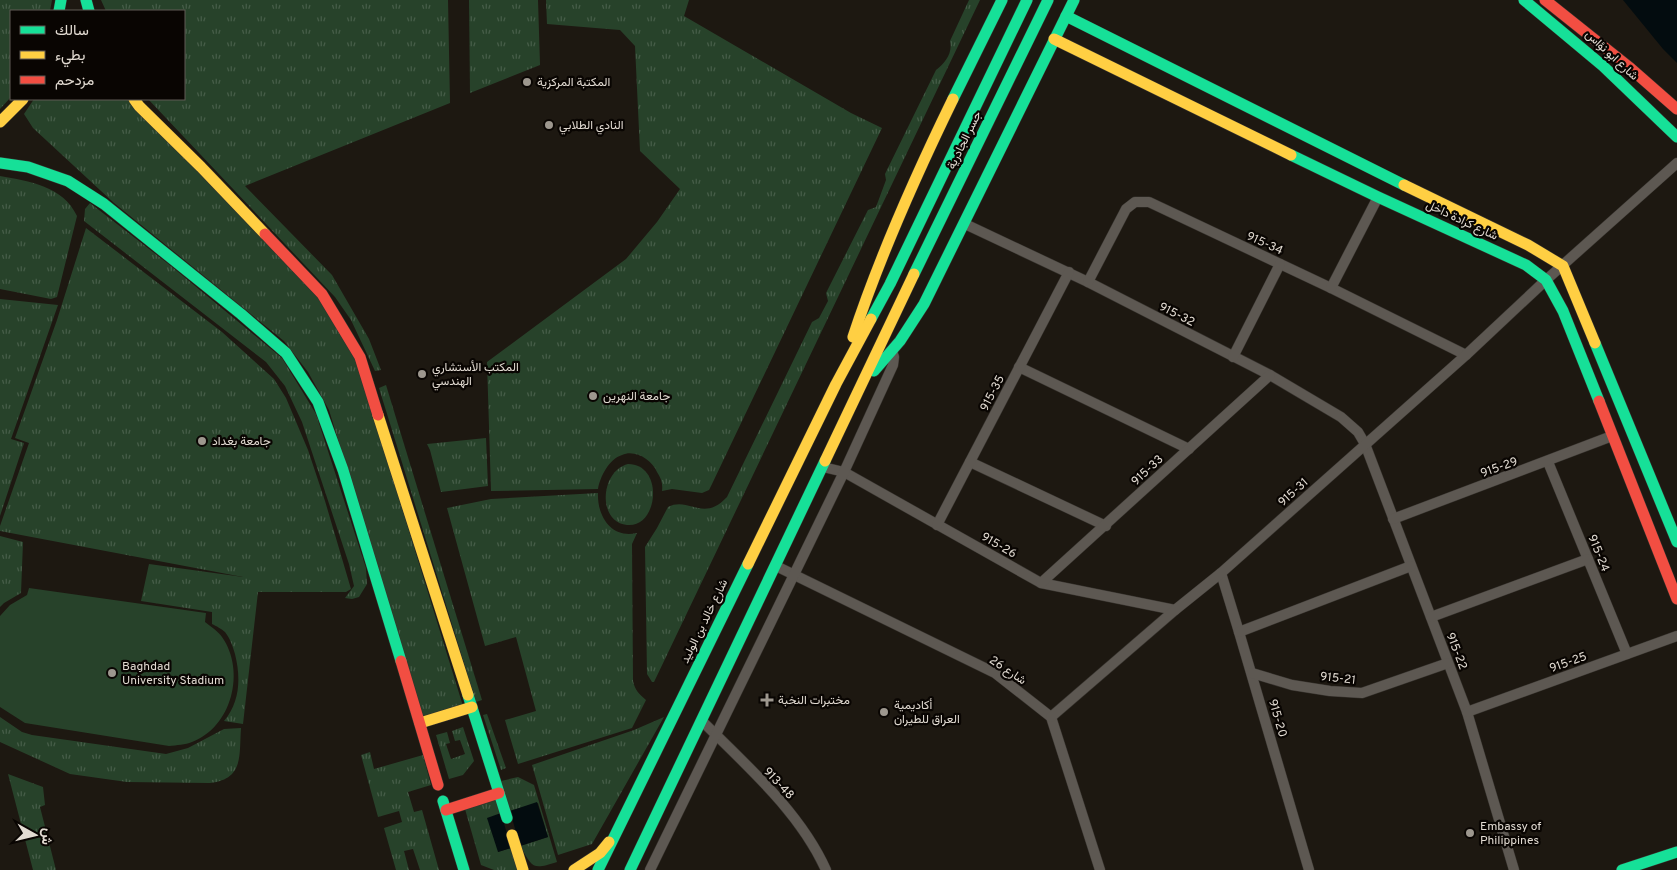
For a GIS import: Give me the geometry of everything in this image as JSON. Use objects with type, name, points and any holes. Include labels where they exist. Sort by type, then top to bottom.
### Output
[{"type":"main road","points":[[836,384],[847,357],[872,278],[891,232],[1002,0]]},
{"type":"main road","name":"جسر الجادرية","points":[[836,384],[890,284],[1027,0]]},
{"type":"main road","name":"جسر الجادرية","points":[[857,393],[1048,0]]},
{"type":"main road","points":[[630,870],[857,393],[892,351],[917,316],[965,224],[1074,0]]},
{"type":"main road","name":"شارع ابو نؤاس","points":[[1524,0],[1585,49],[1677,137]]},
{"type":"main road","name":"شارع ابو نؤاس","points":[[1545,0],[1629,66],[1677,109]]},
{"type":"main road","name":"شارع كرادة داخل","points":[[1066,16],[1391,179],[1528,245],[1562,266]]},
{"type":"main road","name":"شارع كرادة داخل","points":[[1054,39],[1378,197],[1526,265],[1546,280],[1562,311],[1677,599]]},
{"type":"main road","points":[[0,122],[22,100]]},
{"type":"main road","points":[[135,100],[322,294],[360,357],[507,818]]},
{"type":"main road","points":[[0,163],[28,166],[68,181],[104,204],[241,314],[286,353],[318,402],[343,470],[438,785]]},
{"type":"main road","points":[[1562,266],[1677,542]]},
{"type":"main road","name":"شارع خالد بن الوليد","points":[[598,870],[836,384]]},
{"type":"main road","points":[[420,723],[472,707]]},
{"type":"main road","points":[[464,870],[444,806],[499,792]]},
{"type":"main road","points":[[574,870],[600,853],[619,826]]},
{"type":"main road","points":[[512,835],[523,870]]},
{"type":"main road","points":[[1622,870],[1677,852]]},
{"type":"street","name":"915-31","points":[[1051,717],[1175,610],[1220,574],[1466,355],[1546,280],[1677,163]]},
{"type":"street","points":[[1331,288],[1378,197]]},
{"type":"street","name":"915-34","points":[[1088,282],[1126,209],[1135,202],[1149,202],[1331,288],[1466,355]]},
{"type":"street","name":"915-32","points":[[965,224],[1068,272],[1270,375],[1341,417],[1358,432],[1366,444]]},
{"type":"street","points":[[1233,357],[1280,264]]},
{"type":"street","name":"915-35","points":[[938,525],[1068,272]]},
{"type":"street","points":[[650,870],[844,472],[893,365],[894,357],[892,351]]},
{"type":"street","points":[[1019,367],[1189,449]]},
{"type":"street","name":"915-33","points":[[1041,583],[1106,526],[1270,375]]},
{"type":"street","name":"915-29","points":[[1394,519],[1548,462],[1612,436]]},
{"type":"street","name":"915-22","points":[[1366,444],[1467,712],[1514,870]]},
{"type":"street","points":[[970,462],[1106,526]]},
{"type":"street","name":"915-24","points":[[1548,462],[1627,654]]},
{"type":"street","name":"915-26","points":[[823,467],[844,472],[1041,583],[1175,610]]},
{"type":"street","points":[[1431,617],[1588,559]]},
{"type":"street","name":"شارع 26","points":[[776,566],[995,673],[1051,717]]},
{"type":"street","points":[[1240,632],[1412,566]]},
{"type":"street","name":"915-20","points":[[1220,574],[1240,632],[1309,870]]},
{"type":"street","name":"915-25","points":[[1467,712],[1677,636]]},
{"type":"street","name":"915-21","points":[[1252,673],[1292,685],[1330,691],[1362,693],[1448,663]]},
{"type":"street","points":[[1051,717],[1100,870]]},
{"type":"street","name":"913-48","points":[[702,721],[782,802],[817,851],[826,870]]},
{"type":"green space","points":[[0,0],[52,0],[50,10],[10,10],[10,98],[0,109]]},
{"type":"green space","points":[[101,0],[448,0],[450,103],[245,186],[332,275],[369,339],[381,370],[375,371],[351,320],[335,297],[149,100],[185,100],[185,10],[106,10]]},
{"type":"green space","points":[[469,0],[538,0],[540,65],[470,93]]},
{"type":"green space","points":[[546,0],[689,0],[684,16],[851,113],[882,128],[712,484],[709,490],[702,493],[672,489],[662,491],[660,476],[655,468],[647,460],[632,453],[617,457],[609,464],[598,489],[491,491],[487,362],[626,259],[657,222],[680,189],[640,151],[635,46],[620,30],[547,24]]},
{"type":"green space","points":[[969,0],[980,0],[654,682],[652,682],[647,674],[645,547],[668,507],[683,504],[703,509],[711,508],[727,497],[812,322],[819,318],[828,301],[826,293],[868,210],[876,207],[886,180],[885,174],[936,70],[948,57],[950,41]]},
{"type":"green space","points":[[33,100],[130,100],[318,297],[356,359],[463,706],[422,717],[329,410],[308,372],[284,341],[114,203],[33,128],[24,114]]},
{"type":"green space","points":[[0,176],[33,183],[54,191],[71,206],[77,216],[57,297],[51,299],[0,289]]},
{"type":"green space","points":[[90,203],[171,266],[282,358],[316,414],[366,568],[367,584],[359,597],[345,598],[354,586],[349,564],[302,422],[285,386],[266,362],[84,221],[85,209]]},
{"type":"green space","points":[[86,228],[222,332],[274,379],[286,398],[308,450],[325,501],[351,589],[346,592],[258,592],[243,724],[224,721],[236,698],[238,672],[231,643],[225,632],[212,624],[212,612],[141,601],[149,564],[243,577],[0,531],[0,526],[29,443],[15,438],[57,320]]},
{"type":"green space","points":[[0,299],[58,305],[11,439],[24,443],[0,516]]},
{"type":"green space","points":[[386,385],[482,700],[476,702],[379,388]]},
{"type":"green space","points":[[486,438],[488,486],[441,492],[427,444]]},
{"type":"green space","points":[[628,464],[640,467],[648,474],[652,484],[653,496],[651,507],[646,517],[638,523],[627,525],[617,522],[611,515],[607,506],[606,496],[607,486],[612,476]]},
{"type":"green space","points":[[598,493],[600,510],[608,524],[620,533],[637,533],[632,544],[633,681],[638,692],[646,700],[632,728],[518,764],[505,720],[536,711],[516,637],[485,646],[447,508],[491,499]]},
{"type":"green space","points":[[0,536],[23,542],[21,593],[0,607]]},
{"type":"green space","name":"Baghdad University Stadium","points":[[29,588],[206,613],[205,622],[222,637],[229,651],[233,666],[234,681],[231,697],[217,724],[206,735],[192,742],[169,746],[25,723],[0,707],[0,616],[10,605],[27,595]]},
{"type":"green space","points":[[487,714],[506,768],[501,770],[483,715]]},
{"type":"green space","points":[[0,717],[22,732],[32,735],[166,754],[188,748],[224,729],[241,728],[239,757],[234,771],[229,777],[210,783],[127,782],[70,774],[0,742]]},
{"type":"green space","points":[[664,717],[592,844],[558,855],[532,765],[634,730]]},
{"type":"green space","points":[[463,727],[474,761],[463,775],[449,779],[436,735],[447,732],[450,743],[446,744],[451,759],[465,754],[460,740],[455,741],[452,731]]},
{"type":"green space","points":[[370,752],[374,769],[423,755],[431,785],[408,792],[414,812],[422,810],[439,870],[420,870],[413,849],[404,851],[409,870],[396,870],[384,828],[402,822],[399,811],[378,817],[361,755]]},
{"type":"green space","points":[[8,774],[43,787],[45,805],[40,807],[56,870],[33,870]]},
{"type":"green space","points":[[518,777],[534,785],[557,862],[542,866],[534,865],[520,846],[548,837],[538,803],[510,811],[501,781]]},
{"type":"green space","points":[[496,800],[501,813],[498,852],[511,848],[518,870],[494,870],[481,865],[465,809]]},
{"type":"shaded area","points":[[1623,0],[1677,0],[1677,63],[1663,49]]},
{"type":"shaded area","points":[[537,802],[548,837],[520,846],[510,811]]},
{"type":"shaded area","points":[[501,813],[511,848],[498,852],[487,818]]},
{"type":"traffic: fast","points":[[59,10],[61,0]]},
{"type":"traffic: fast","points":[[86,0],[89,10]]},
{"type":"traffic: fast","points":[[953,99],[1002,0]]},
{"type":"traffic: fast","points":[[871,319],[890,284],[1027,0]]},
{"type":"traffic: fast","points":[[914,274],[1048,0]]},
{"type":"traffic: fast","points":[[874,371],[900,341],[924,304],[1074,0]]},
{"type":"traffic: fast","points":[[1524,0],[1603,66],[1677,137]]},
{"type":"traffic: fast","points":[[1066,16],[1404,185]]},
{"type":"traffic: fast","points":[[1291,155],[1526,265],[1546,280],[1563,311],[1599,401]]},
{"type":"traffic: fast","points":[[0,163],[28,167],[68,181],[104,204],[241,314],[286,353],[318,402],[343,470],[401,661]]},
{"type":"traffic: fast","points":[[1595,343],[1677,542]]},
{"type":"traffic: fast","points":[[630,870],[825,461]]},
{"type":"traffic: fast","points":[[598,870],[748,564]]},
{"type":"traffic: fast","points":[[468,695],[507,818]]},
{"type":"traffic: fast","points":[[443,801],[464,870]]},
{"type":"traffic: fast","points":[[1622,870],[1677,852]]},
{"type":"traffic: slow","points":[[1054,39],[1291,155]]},
{"type":"traffic: slow","points":[[853,337],[863,306],[899,217],[953,99]]},
{"type":"traffic: slow","points":[[0,122],[22,100]]},
{"type":"traffic: slow","points":[[135,100],[265,234]]},
{"type":"traffic: slow","points":[[1404,185],[1528,245],[1563,266],[1595,343]]},
{"type":"traffic: slow","points":[[825,461],[914,274]]},
{"type":"traffic: slow","points":[[748,564],[836,384],[871,319]]},
{"type":"traffic: slow","points":[[378,415],[468,695]]},
{"type":"traffic: slow","points":[[420,723],[472,707]]},
{"type":"traffic: slow","points":[[512,835],[523,870]]},
{"type":"traffic: slow","points":[[574,870],[600,853],[609,842]]},
{"type":"traffic: jam","points":[[1545,0],[1629,67],[1677,109]]},
{"type":"traffic: jam","points":[[265,234],[322,294],[360,357],[378,415]]},
{"type":"traffic: jam","points":[[1599,401],[1677,599]]},
{"type":"traffic: jam","points":[[401,661],[438,785]]},
{"type":"traffic: jam","points":[[446,810],[499,793]]},
{"type":"place","name":"المكتبة المركزية","points":[[527,82]]},
{"type":"place","name":"النادي الطلابي","points":[[549,125]]},
{"type":"place","name":"المكتب الأستشاري الهندسي","points":[[422,374]]},
{"type":"place","name":"جامعة النهرين","points":[[593,396]]},
{"type":"place","name":"جامعة بغداد","points":[[202,441]]},
{"type":"place","name":"Baghdad University Stadium","points":[[112,673]]},
{"type":"place","name":"مختبرات النخبة","points":[[767,700]]},
{"type":"place","name":"أكاديمية العراق للطيران","points":[[884,712]]},
{"type":"place","name":"Embassy of Philippines","points":[[1470,833]]}]
